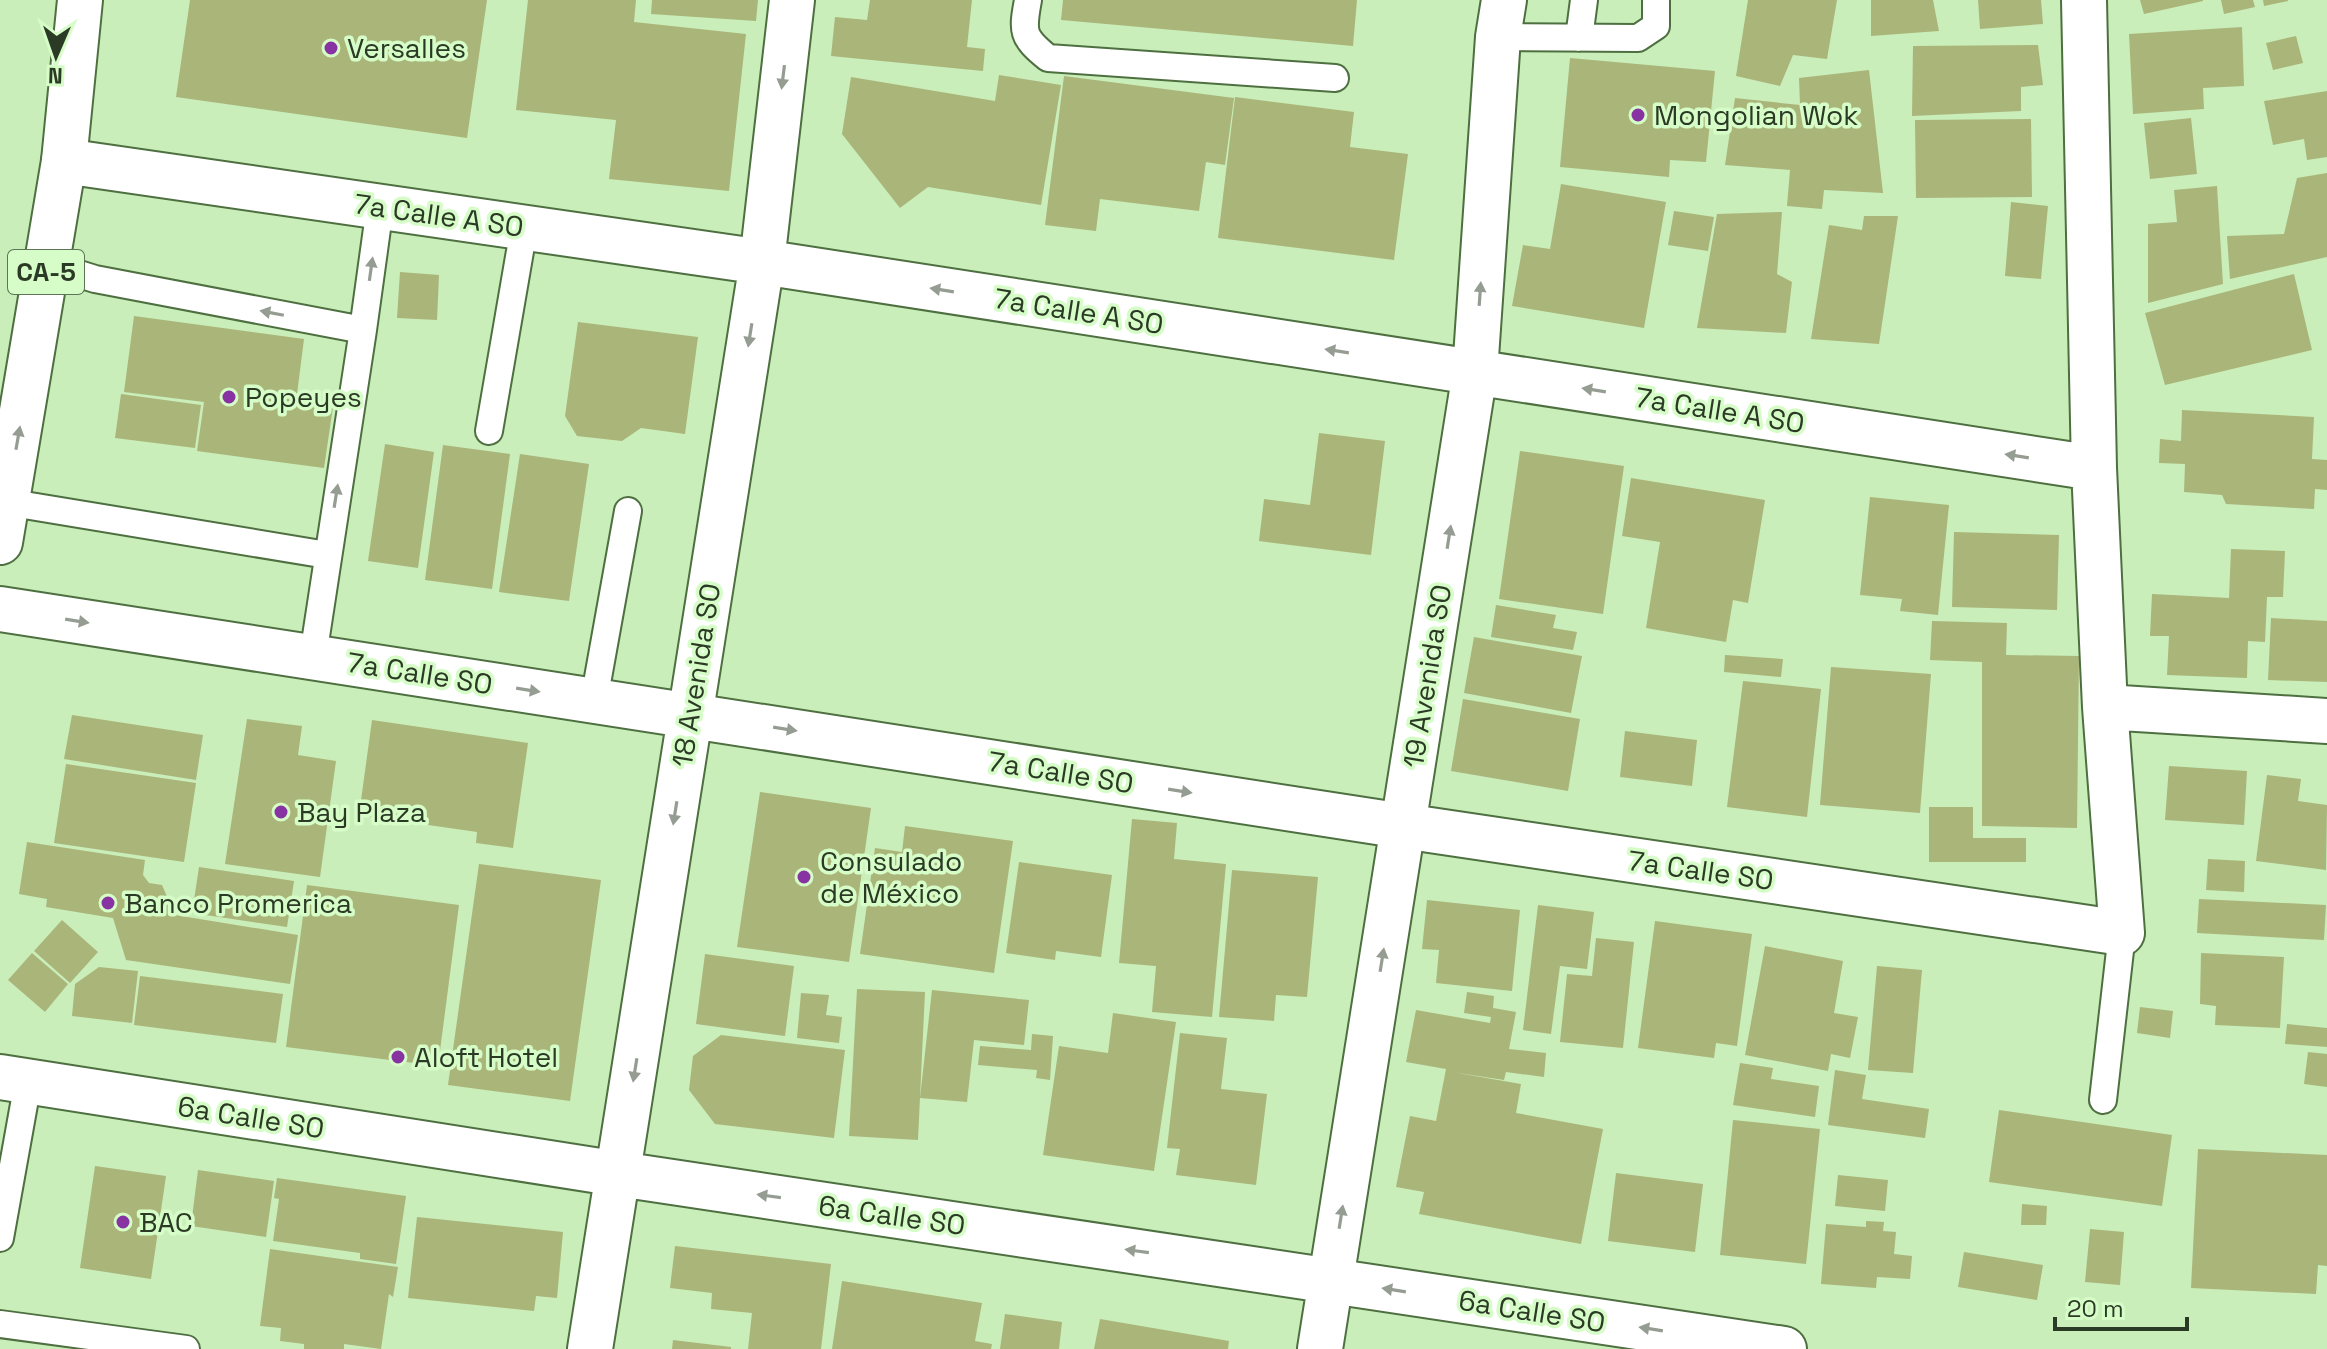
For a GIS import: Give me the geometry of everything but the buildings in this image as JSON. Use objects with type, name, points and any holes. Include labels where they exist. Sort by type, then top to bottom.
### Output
[{"type":"main road","name":"CA-5","points":[[3,522],[64,161],[80,0]]},
{"type":"main road","name":"18 Avenida SO","points":[[590,1349],[762,262],[792,0]]},
{"type":"main road","points":[[2084,0],[2094,468],[2105,707],[2122,933]]},
{"type":"main road","name":"19 Avenida SO","points":[[1320,1349],[1475,372],[1501,18]]},
{"type":"main road","name":"7a Calle A SO","points":[[64,161],[762,262],[2094,468]]},
{"type":"main road","name":"7a Calle SO","points":[[0,609],[1403,826],[2122,933]]},
{"type":"main road","points":[[2105,707],[2327,721]]},
{"type":"main road","name":"6a Calle SO","points":[[14,1080],[1784,1349]]},
{"type":"lane","points":[[1028,0],[1023,27],[1031,45],[1048,58],[1335,78]]},
{"type":"lane","points":[[1579,38],[1584,0]]},
{"type":"lane","points":[[1501,18],[1579,38],[1638,38],[1656,26],[1656,0]]},
{"type":"lane","points":[[313,656],[380,207]]},
{"type":"lane","points":[[489,431],[524,228]]},
{"type":"lane","points":[[47,264],[95,279],[363,330]]},
{"type":"lane","points":[[594,700],[628,511]]},
{"type":"lane","points":[[3,522],[327,555]]},
{"type":"lane","points":[[2103,1100],[2122,933]]},
{"type":"lane","points":[[0,1238],[14,1080]]},
{"type":"lane","points":[[0,1324],[186,1349]]},
{"type":"place","name":"Versalles","points":[[331,48]]},
{"type":"place","name":"Mongolian Wok","points":[[1638,115]]},
{"type":"place","name":"Popeyes","points":[[229,397]]},
{"type":"place","name":"Bay Plaza","points":[[281,812]]},
{"type":"place","name":"Consulado de México","points":[[804,877]]},
{"type":"place","name":"Banco Promerica","points":[[108,903]]},
{"type":"place","name":"Aloft Hotel","points":[[398,1057]]},
{"type":"place","name":"BAC","points":[[123,1222]]}]
